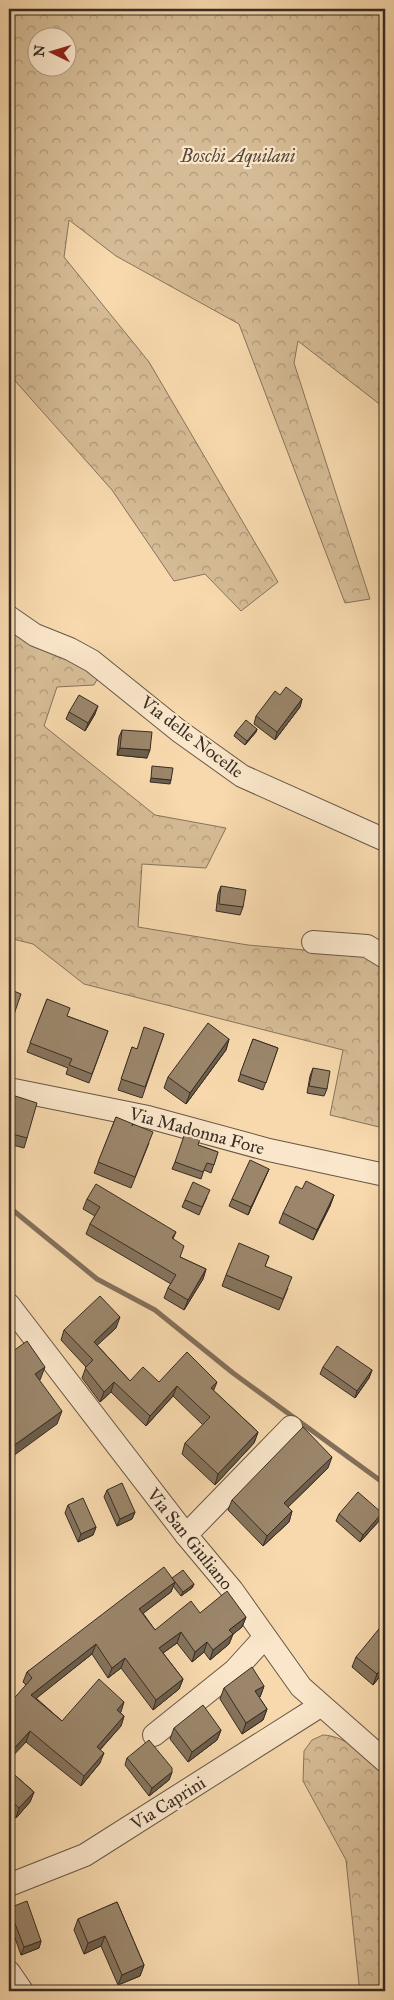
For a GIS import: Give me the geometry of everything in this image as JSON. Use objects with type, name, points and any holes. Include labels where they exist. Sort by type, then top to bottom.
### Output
[{"type":"street","name":"Via delle Nocelle","points":[[9,617],[35,635],[70,649],[92,661],[179,731],[242,776],[385,840]]},
{"type":"street","points":[[313,942],[350,943],[367,946],[385,957]]},
{"type":"street","name":"Via Madonna Fore","points":[[9,1089],[148,1117],[269,1150],[385,1175]]},
{"type":"street","name":"Via San Giuliano","points":[[9,1305],[186,1535],[232,1590],[264,1638],[301,1687],[320,1706],[385,1761]]},
{"type":"street","points":[[186,1535],[291,1427]]},
{"type":"street","points":[[154,1735],[235,1670],[264,1638]]},
{"type":"street","name":"Via Caprini","points":[[9,1885],[85,1855],[320,1706]]},
{"type":"street","points":[[9,1972],[22,1991]]},
{"type":"green space","name":"Boschi Aquilani","points":[[9,9],[385,9],[385,413],[382,406],[298,341],[294,363],[370,599],[345,603],[239,324],[116,256],[69,220],[64,257],[149,362],[278,582],[241,611],[205,574],[174,581],[112,490],[9,374]]},
{"type":"green space","points":[[9,626],[101,672],[94,685],[57,687],[44,726],[155,815],[226,828],[206,868],[142,864],[138,927],[248,945],[362,955],[385,970],[385,1124],[383,1128],[330,1115],[343,1050],[84,984],[33,944],[9,938]]},
{"type":"green space","points":[[323,1735],[341,1739],[385,1773],[385,1991],[362,1991],[359,1984],[346,1860],[303,1781],[304,1751],[312,1740]]},
{"type":"building","points":[[286,687],[302,699],[277,732],[256,716],[275,691],[280,695]]},
{"type":"building","points":[[79,695],[98,706],[88,723],[69,712]]},
{"type":"building","points":[[246,720],[257,729],[247,741],[236,732]]},
{"type":"building","points":[[122,730],[152,732],[150,750],[120,748]]},
{"type":"building","points":[[152,766],[173,768],[171,780],[151,778]]},
{"type":"building","points":[[221,886],[246,890],[243,907],[219,904]]},
{"type":"building","points":[[9,989],[21,994],[9,1029]]},
{"type":"building","points":[[47,999],[70,1008],[67,1016],[108,1031],[92,1074],[69,1065],[72,1059],[30,1043]]},
{"type":"building","points":[[208,1023],[229,1039],[190,1093],[168,1077]]},
{"type":"building","points":[[144,1027],[164,1034],[145,1087],[121,1079],[132,1047],[137,1049]]},
{"type":"building","points":[[253,1039],[278,1048],[266,1083],[240,1074]]},
{"type":"building","points":[[313,1068],[330,1071],[327,1089],[309,1086]]},
{"type":"building","points":[[9,1094],[37,1103],[27,1138],[9,1133]]},
{"type":"building","points":[[116,1117],[153,1132],[135,1177],[98,1162]]},
{"type":"building","points":[[185,1133],[200,1139],[198,1145],[218,1152],[214,1165],[207,1163],[203,1172],[175,1162]]},
{"type":"building","points":[[250,1160],[269,1169],[251,1207],[232,1199]]},
{"type":"building","points":[[306,1181],[334,1195],[317,1230],[283,1213],[296,1186],[302,1189]]},
{"type":"building","points":[[193,1182],[210,1190],[202,1207],[185,1200]]},
{"type":"building","points":[[96,1184],[176,1232],[172,1238],[184,1246],[180,1257],[206,1269],[188,1300],[168,1288],[176,1275],[90,1224],[100,1207],[87,1199]]},
{"type":"building","points":[[239,1243],[269,1256],[265,1266],[292,1277],[283,1299],[226,1275]]},
{"type":"building","points":[[100,1296],[120,1317],[94,1342],[130,1381],[143,1367],[159,1382],[187,1352],[217,1382],[211,1388],[258,1432],[218,1474],[185,1443],[210,1417],[177,1386],[150,1416],[114,1382],[104,1392],[85,1368],[93,1360],[64,1330]]},
{"type":"building","points":[[27,1341],[45,1367],[35,1374],[62,1411],[9,1449],[9,1354]]},
{"type":"building","points":[[337,1346],[372,1370],[357,1391],[323,1367]]},
{"type":"building","points":[[303,1427],[332,1457],[284,1503],[292,1511],[267,1536],[232,1500]]},
{"type":"building","points":[[122,1483],[135,1512],[120,1519],[107,1490]]},
{"type":"building","points":[[358,1492],[382,1513],[363,1535],[339,1514]]},
{"type":"building","points":[[83,1498],[96,1527],[81,1534],[68,1505]]},
{"type":"building","points":[[164,1567],[175,1582],[139,1609],[155,1630],[191,1601],[200,1613],[227,1591],[246,1617],[229,1630],[233,1634],[213,1650],[207,1642],[195,1652],[181,1632],[159,1648],[183,1679],[156,1700],[125,1658],[112,1668],[96,1644],[31,1695],[62,1721],[99,1679],[124,1702],[117,1710],[124,1716],[97,1747],[104,1753],[84,1776],[30,1731],[9,1754],[9,1704],[32,1678],[27,1672]]},
{"type":"building","points":[[183,1570],[194,1584],[183,1592],[172,1578]]},
{"type":"building","points":[[383,1624],[385,1626],[385,1664],[377,1674],[356,1657]]},
{"type":"building","points":[[252,1667],[264,1686],[255,1691],[267,1709],[246,1723],[224,1688]]},
{"type":"building","points":[[203,1705],[221,1730],[192,1752],[174,1728]]},
{"type":"building","points":[[149,1740],[172,1768],[172,1772],[152,1788],[127,1758]]},
{"type":"building","points":[[9,1770],[34,1792],[19,1808],[9,1799]]},
{"type":"building","points":[[27,1901],[41,1941],[24,1947],[9,1908]]},
{"type":"building","points":[[117,1902],[144,1965],[122,1975],[105,1936],[88,1943],[78,1919]]},
{"type":"waterway","points":[[9,1207],[97,1279],[155,1310],[233,1373],[385,1484]]}]
